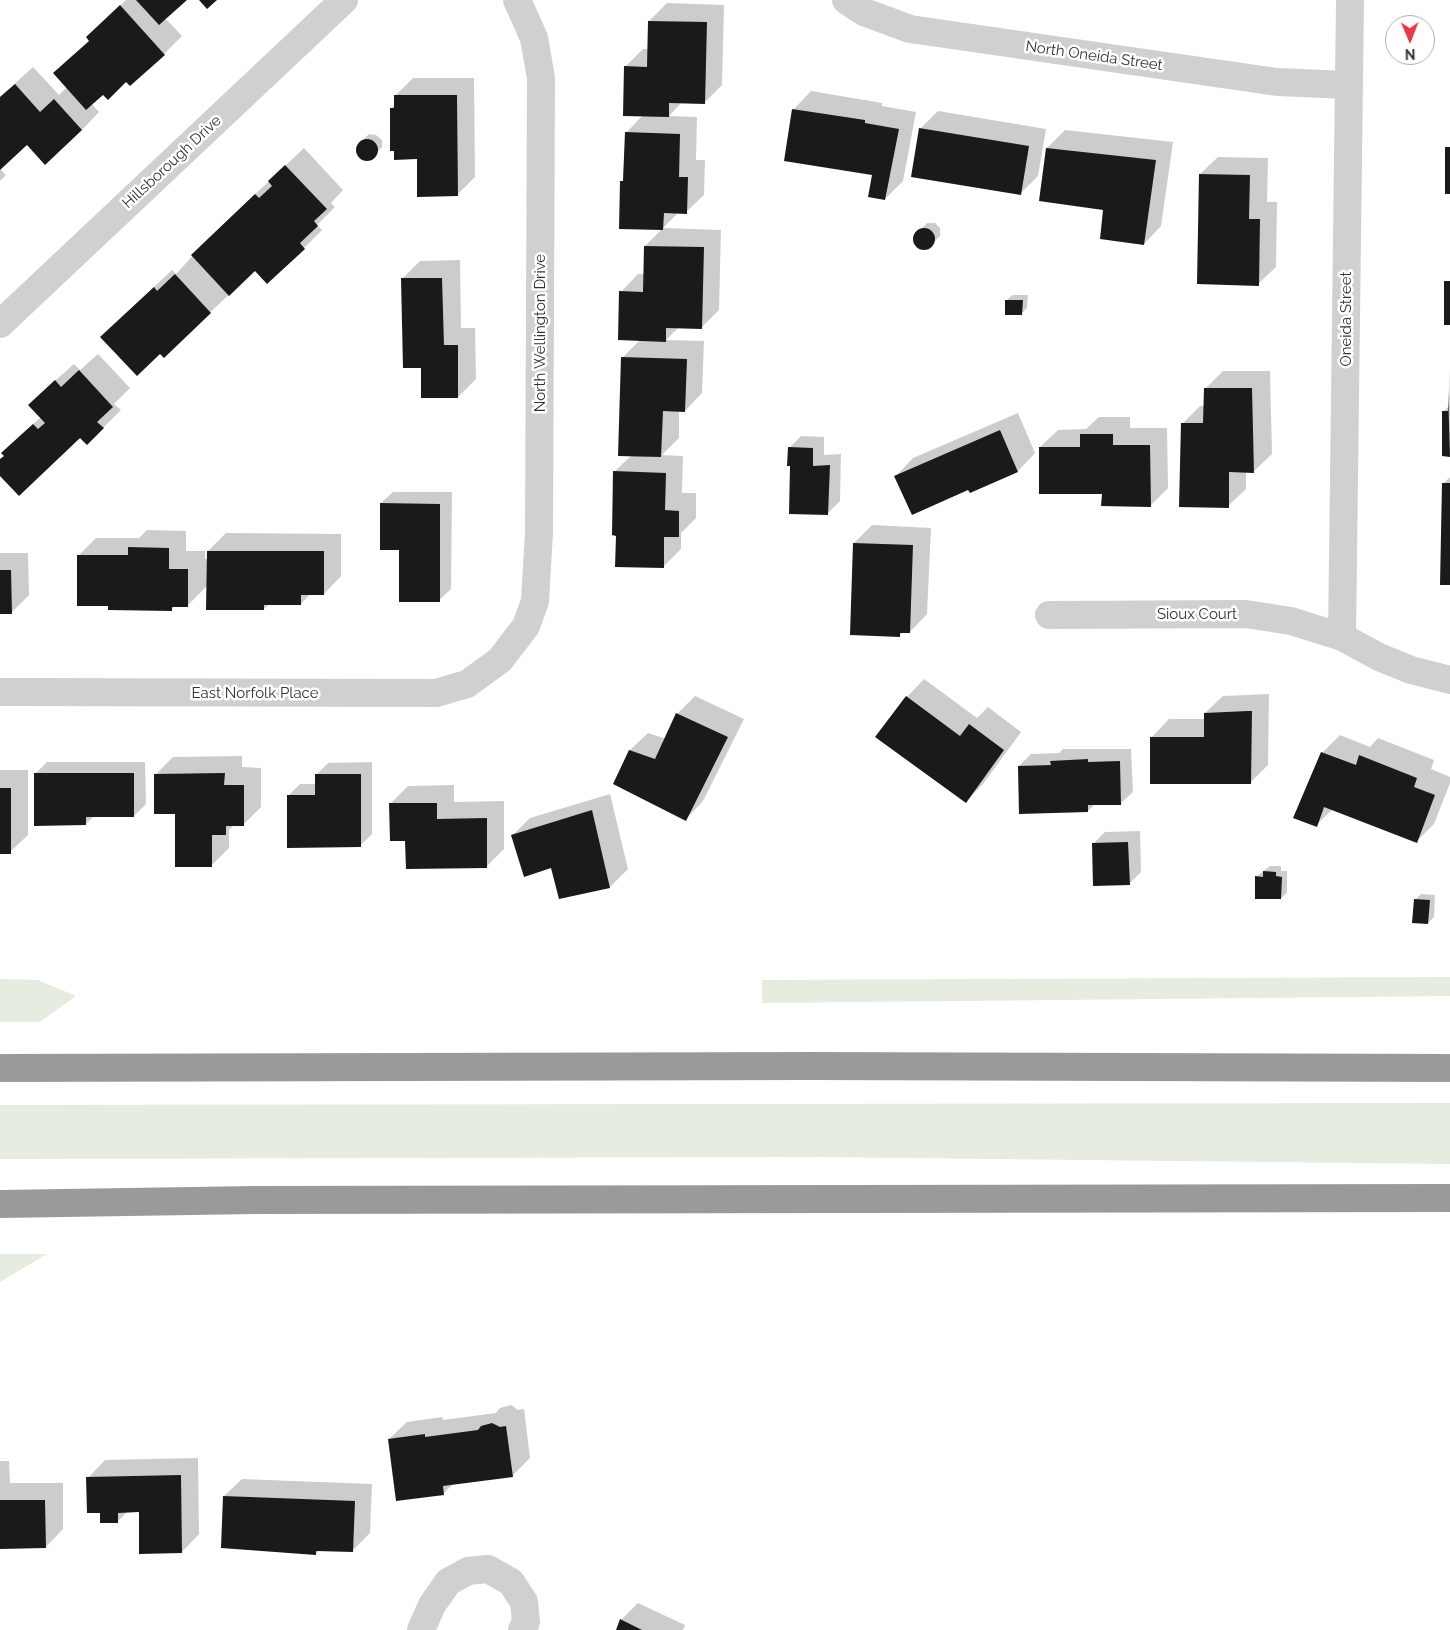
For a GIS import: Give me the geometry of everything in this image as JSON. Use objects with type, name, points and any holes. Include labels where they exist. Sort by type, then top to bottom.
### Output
[{"type":"highway","points":[[0,1068],[811,1066],[1450,1068]]},
{"type":"highway","points":[[0,1204],[255,1200],[1450,1198]]},
{"type":"street","name":"Hillsborough Drive","points":[[0,324],[344,0]]},
{"type":"street","name":"North Wellington Drive","points":[[500,660],[526,626],[535,601],[538,532],[541,78],[534,38],[517,0]]},
{"type":"street","name":"North Oneida Street","points":[[846,0],[864,12],[910,30],[1277,82],[1348,86]]},
{"type":"street","name":"Oneida Street","points":[[1342,637],[1350,0]]},
{"type":"street","name":"Sioux Court","points":[[1049,614],[1246,614],[1291,621],[1342,637],[1378,657],[1411,670],[1450,680]]},
{"type":"street","name":"East Norfolk Place","points":[[0,692],[436,693],[468,684],[500,660]]},
{"type":"street","points":[[422,1630],[432,1605],[448,1582],[468,1571],[488,1569],[511,1582],[524,1602],[526,1622],[522,1630]]},
{"type":"shaded area","points":[[1450,977],[1450,996],[762,1003],[762,980]]},
{"type":"shaded area","points":[[0,979],[38,980],[76,996],[40,1022],[0,1022]]},
{"type":"shaded area","points":[[1450,1103],[1450,1164],[813,1157],[0,1159],[0,1105]]},
{"type":"shaded area","points":[[0,1254],[47,1254],[0,1282]]},
{"type":"building","points":[[136,0],[187,0],[159,25]]},
{"type":"building","points":[[199,0],[217,0],[207,9]]},
{"type":"building","points":[[120,5],[165,55],[130,86],[126,82],[108,100],[103,95],[86,110],[53,73],[89,41],[86,37]]},
{"type":"building","points":[[648,21],[707,22],[705,104],[669,103],[669,117],[623,116],[624,66],[647,67]]},
{"type":"building","points":[[15,84],[40,112],[54,99],[82,130],[45,165],[27,145],[0,170],[0,97]]},
{"type":"building","points":[[394,95],[457,95],[458,196],[417,197],[417,159],[394,160],[394,151],[390,151],[390,108],[394,108]]},
{"type":"building","points":[[792,109],[865,120],[865,123],[899,129],[885,200],[868,197],[872,175],[784,161]]},
{"type":"building","points":[[919,128],[1029,146],[1021,195],[911,177]]},
{"type":"building","points":[[625,132],[680,134],[679,177],[688,177],[687,214],[664,213],[663,230],[619,229],[620,181],[623,181]]},
{"type":"building","points":[[367,139],[377,146],[378,150],[371,160],[367,161],[357,154],[356,150],[363,140]]},
{"type":"building","points":[[1445,147],[1450,147],[1450,194],[1445,194]]},
{"type":"building","points":[[1046,148],[1156,160],[1144,245],[1100,239],[1103,210],[1039,201]]},
{"type":"building","points":[[285,165],[327,209],[314,221],[318,226],[300,243],[305,249],[267,284],[255,271],[229,296],[191,255],[255,194],[259,198],[272,186],[268,181]]},
{"type":"building","points":[[1199,174],[1250,175],[1249,219],[1260,219],[1259,286],[1197,284]]},
{"type":"building","points":[[924,228],[932,231],[935,239],[932,247],[924,250],[916,247],[913,239],[916,231]]},
{"type":"building","points":[[644,246],[704,247],[702,329],[666,328],[666,342],[618,340],[619,291],[643,292]]},
{"type":"building","points":[[175,274],[211,313],[164,358],[160,354],[137,376],[100,337],[154,287],[157,291]]},
{"type":"building","points":[[401,278],[442,278],[444,345],[458,345],[458,398],[421,398],[421,368],[403,368]]},
{"type":"building","points":[[1444,281],[1450,281],[1450,325],[1444,325]]},
{"type":"building","points":[[1005,300],[1023,300],[1022,315],[1005,315]]},
{"type":"building","points":[[621,357],[687,359],[685,412],[663,411],[661,457],[618,456]]},
{"type":"building","points":[[79,370],[113,407],[97,422],[104,428],[87,445],[80,438],[19,496],[0,476],[0,459],[4,456],[1,453],[33,424],[38,429],[45,423],[28,405],[55,380],[61,387]]},
{"type":"building","points":[[1204,388],[1252,388],[1254,473],[1229,472],[1229,508],[1179,507],[1181,423],[1203,423]]},
{"type":"building","points":[[1448,390],[1450,457],[1442,456],[1442,411],[1448,411]]},
{"type":"building","points":[[1000,430],[1018,472],[970,493],[968,490],[912,515],[894,476]]},
{"type":"building","points":[[1080,434],[1113,434],[1113,445],[1150,445],[1151,507],[1101,506],[1102,494],[1039,494],[1039,447],[1080,447]]},
{"type":"building","points":[[788,447],[813,448],[813,466],[830,465],[828,515],[789,514],[790,466],[787,466]]},
{"type":"building","points":[[613,471],[666,473],[665,510],[679,511],[679,537],[664,537],[664,568],[615,567],[616,536],[612,535]]},
{"type":"building","points":[[1442,483],[1450,483],[1450,585],[1440,585]]},
{"type":"building","points":[[380,503],[440,504],[440,602],[399,602],[399,550],[380,550]]},
{"type":"building","points":[[853,543],[913,545],[910,633],[900,633],[900,637],[850,635]]},
{"type":"building","points":[[128,547],[169,548],[169,569],[188,569],[188,607],[172,607],[172,611],[108,610],[108,606],[77,606],[77,555],[128,555]]},
{"type":"building","points":[[207,551],[324,551],[324,595],[301,595],[301,605],[264,605],[264,610],[206,610]]},
{"type":"building","points":[[0,570],[11,570],[12,614],[0,614]]},
{"type":"building","points":[[906,696],[960,736],[969,724],[1004,750],[966,803],[875,737]]},
{"type":"building","points":[[1252,711],[1251,784],[1150,784],[1150,737],[1204,737],[1204,713]]},
{"type":"building","points":[[676,713],[728,737],[686,821],[613,784],[629,750],[655,759]]},
{"type":"building","points":[[1321,752],[1356,765],[1359,755],[1417,778],[1414,787],[1435,795],[1417,843],[1324,807],[1317,827],[1293,818]]},
{"type":"building","points":[[1088,759],[1088,762],[1120,761],[1121,805],[1088,805],[1088,812],[1019,814],[1018,766],[1051,765],[1050,761]]},
{"type":"building","points":[[34,773],[134,773],[134,817],[86,817],[86,825],[34,826]]},
{"type":"building","points":[[225,773],[224,785],[244,785],[244,826],[226,826],[226,835],[212,835],[212,867],[175,867],[175,814],[154,814],[154,774]]},
{"type":"building","points":[[315,774],[361,774],[361,847],[287,848],[287,795],[315,795]]},
{"type":"building","points":[[0,788],[11,788],[11,854],[0,854]]},
{"type":"building","points":[[389,803],[437,803],[437,819],[487,818],[487,868],[406,869],[405,841],[390,841]]},
{"type":"building","points":[[592,810],[610,888],[559,899],[551,868],[524,877],[511,835]]},
{"type":"building","points":[[1128,842],[1130,885],[1093,886],[1092,843]]},
{"type":"building","points":[[1263,871],[1276,872],[1276,876],[1282,877],[1281,899],[1255,899],[1255,876],[1263,877]]},
{"type":"building","points":[[1414,899],[1430,900],[1428,924],[1412,923]]},
{"type":"building","points":[[492,1423],[500,1427],[506,1426],[513,1477],[443,1486],[444,1495],[396,1501],[388,1439],[425,1434],[425,1437],[478,1430],[481,1426]]},
{"type":"building","points":[[181,1475],[182,1553],[139,1554],[139,1512],[118,1513],[118,1523],[100,1523],[100,1513],[87,1513],[86,1477]]},
{"type":"building","points":[[223,1496],[355,1501],[353,1552],[316,1551],[316,1555],[221,1548]]},
{"type":"building","points":[[0,1500],[45,1500],[46,1548],[0,1549]]},
{"type":"building","points":[[620,1619],[642,1630],[616,1630]]}]
